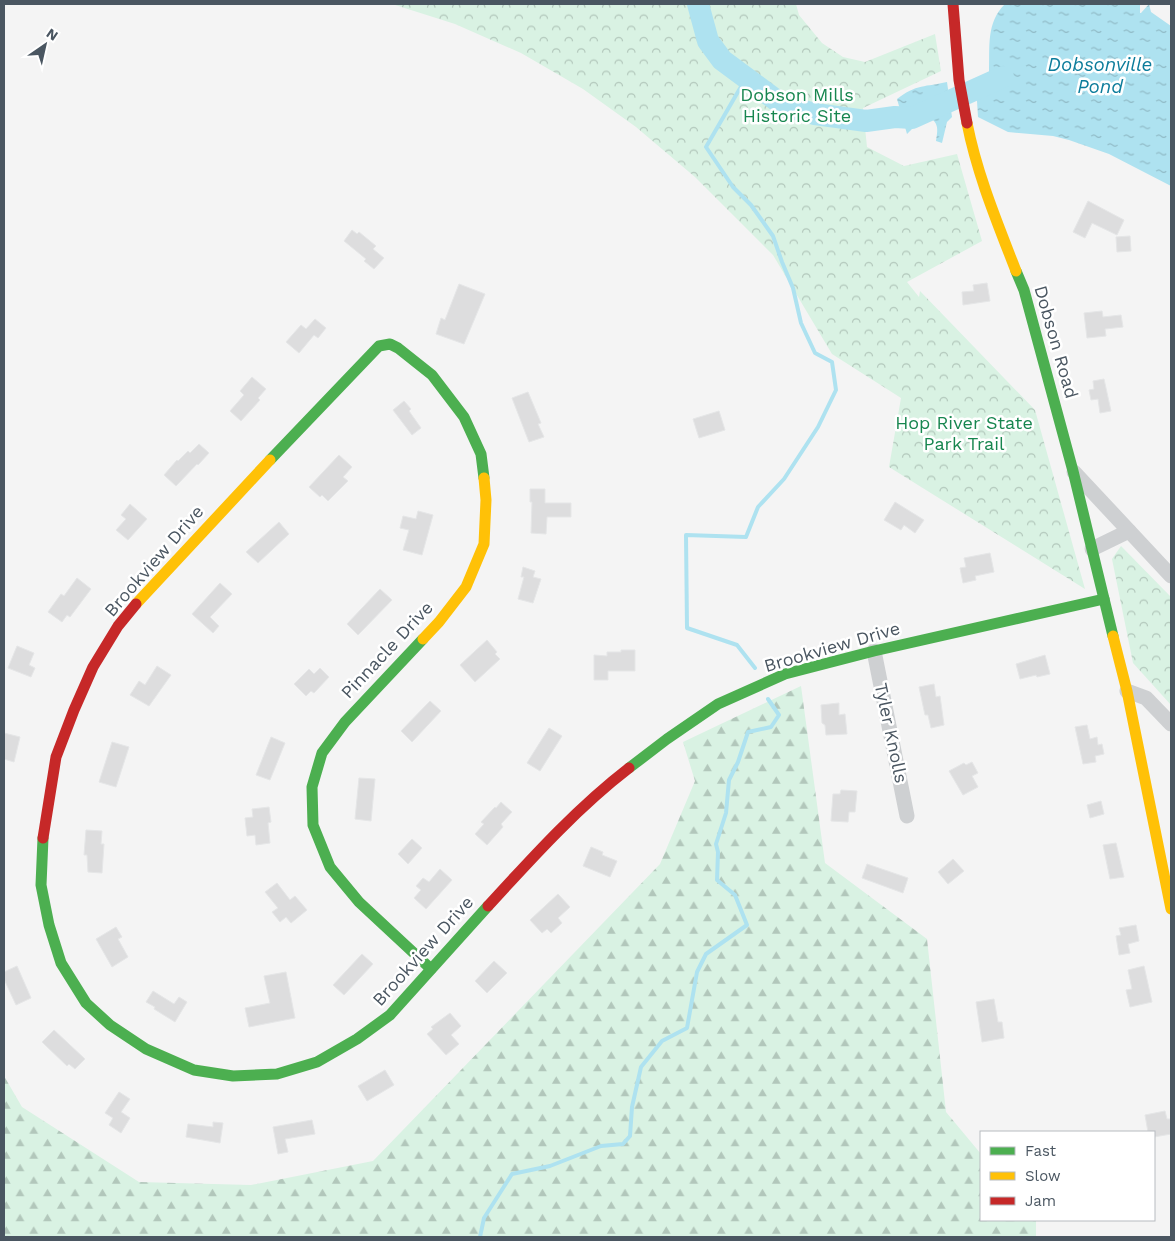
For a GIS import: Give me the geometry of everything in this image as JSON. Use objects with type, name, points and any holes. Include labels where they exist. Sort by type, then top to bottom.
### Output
[{"type":"street","name":"Dobson Road","points":[[953,4],[959,80],[972,147],[992,210],[1024,290],[1073,471],[1127,691],[1171,909]]},
{"type":"street","name":"Brookview Drive","points":[[390,344],[379,346],[371,353],[178,556],[118,626],[93,667],[56,756],[42,847],[41,885],[48,925],[61,963],[86,1003],[110,1025],[146,1049],[194,1070],[233,1076],[276,1074],[317,1062],[357,1039],[390,1015],[531,859],[605,786],[667,739],[718,704],[785,674],[874,651],[1104,598]]},
{"type":"street","name":"Pinnacle Drive","points":[[390,344],[432,375],[462,415],[474,439],[481,454],[486,500],[484,544],[466,587],[439,622],[345,722],[322,753],[312,786],[313,825],[330,867],[359,902],[431,969]]},
{"type":"street","points":[[1073,471],[1171,576]]},
{"type":"street","points":[[1092,549],[1129,531]]},
{"type":"street","name":"Tyler Knolls","points":[[874,651],[907,816]]},
{"type":"street","points":[[1127,691],[1146,698],[1171,724]]},
{"type":"green space","points":[[392,4],[796,4],[799,15],[822,43],[843,57],[865,62],[935,34],[941,71],[863,108],[867,147],[904,166],[957,154],[982,241],[907,282],[919,297],[920,291],[1035,410],[1085,589],[889,467],[901,398],[832,354],[773,255],[695,177],[636,127],[583,89],[521,53],[455,24]]},
{"type":"green space","points":[[1121,546],[1171,597],[1171,705],[1133,663],[1112,559]]},
{"type":"green space","points":[[801,686],[825,863],[927,939],[946,1112],[980,1153],[980,1221],[1036,1221],[1036,1237],[4,1237],[4,1076],[22,1107],[139,1182],[251,1185],[373,1161],[660,864],[695,781],[683,742]]},
{"type":"water","name":"Dobsonville Pond","points":[[1005,4],[1140,4],[1141,13],[1149,4],[1151,12],[1171,26],[1171,186],[1109,154],[1053,136],[1008,132],[978,117],[976,85],[989,72],[990,35],[995,19]]},
{"type":"water","points":[[947,82],[952,117],[947,122],[942,143],[936,141],[937,127],[928,116],[907,134],[897,99],[916,88]]},
{"type":"building","points":[[1088,201],[1124,220],[1117,235],[1092,223],[1085,238],[1073,232]]},
{"type":"building","points":[[352,230],[357,234],[359,232],[376,246],[373,249],[384,258],[374,269],[364,261],[366,259],[344,241]]},
{"type":"building","points":[[1130,236],[1131,251],[1117,252],[1116,237]]},
{"type":"building","points":[[987,283],[990,301],[963,305],[962,292],[974,291],[973,285]]},
{"type":"building","points":[[459,284],[485,294],[464,344],[436,334],[441,318],[445,320]]},
{"type":"building","points":[[1102,311],[1103,317],[1121,315],[1123,327],[1105,329],[1106,336],[1087,338],[1084,313]]},
{"type":"building","points":[[315,319],[326,328],[318,338],[314,335],[299,353],[286,342],[301,325],[306,329]]},
{"type":"building","points":[[252,377],[266,389],[258,398],[260,400],[241,421],[230,411],[244,395],[240,391]]},
{"type":"building","points":[[1104,379],[1111,411],[1100,413],[1098,399],[1091,400],[1089,390],[1094,389],[1093,381]]},
{"type":"building","points":[[528,392],[541,423],[538,424],[544,437],[529,442],[512,398]]},
{"type":"building","points":[[404,401],[411,409],[409,411],[421,428],[412,435],[393,410]]},
{"type":"building","points":[[719,411],[725,430],[699,438],[693,419]]},
{"type":"building","points":[[199,444],[209,453],[176,486],[164,475],[177,460],[188,451],[190,453]]},
{"type":"building","points":[[339,455],[352,467],[343,477],[348,481],[328,501],[322,495],[320,497],[309,487]]},
{"type":"building","points":[[530,489],[545,489],[545,503],[571,503],[571,517],[547,517],[546,534],[531,533],[532,502],[530,502]]},
{"type":"building","points":[[895,502],[924,520],[915,533],[904,525],[901,530],[884,520]]},
{"type":"building","points":[[130,504],[147,519],[128,540],[116,530],[126,519],[121,515]]},
{"type":"building","points":[[418,511],[433,515],[422,555],[403,550],[409,530],[400,528],[403,516],[416,519]]},
{"type":"building","points":[[279,522],[289,534],[258,563],[246,552]]},
{"type":"building","points":[[990,553],[994,572],[975,576],[976,580],[963,583],[960,568],[966,567],[964,558]]},
{"type":"building","points":[[523,567],[535,571],[533,577],[541,579],[533,603],[518,599],[524,577],[521,577]]},
{"type":"building","points":[[77,578],[91,589],[70,617],[67,615],[62,622],[48,612],[61,594],[64,596]]},
{"type":"building","points":[[220,583],[232,594],[210,617],[219,626],[213,633],[192,614]]},
{"type":"building","points":[[380,589],[392,600],[358,635],[347,624]]},
{"type":"building","points":[[487,640],[500,659],[475,682],[460,665]]},
{"type":"building","points":[[17,646],[34,653],[29,665],[35,668],[31,677],[8,668]]},
{"type":"building","points":[[621,650],[635,650],[635,671],[608,671],[608,680],[594,680],[594,655],[607,656],[607,652],[621,652]]},
{"type":"building","points":[[1045,655],[1050,674],[1020,679],[1016,664]]},
{"type":"building","points":[[157,666],[171,675],[149,706],[130,695],[139,681],[145,685]]},
{"type":"building","points":[[320,668],[329,677],[314,693],[311,691],[306,696],[294,684],[309,669],[314,674]]},
{"type":"building","points":[[934,684],[936,697],[940,696],[944,725],[931,728],[928,715],[925,715],[919,687]]},
{"type":"building","points":[[430,701],[441,711],[412,742],[401,731]]},
{"type":"building","points":[[839,703],[839,715],[845,714],[847,734],[826,735],[825,725],[822,723],[821,705]]},
{"type":"building","points":[[1087,725],[1090,739],[1097,737],[1098,745],[1102,744],[1104,754],[1095,756],[1096,762],[1083,764],[1075,727]]},
{"type":"building","points":[[549,728],[562,736],[540,771],[527,763]]},
{"type":"building","points":[[4,733],[20,737],[14,762],[4,759]]},
{"type":"building","points":[[271,737],[285,743],[270,780],[256,775]]},
{"type":"building","points":[[112,742],[129,747],[116,787],[99,782]]},
{"type":"building","points":[[972,762],[978,773],[972,776],[978,787],[963,795],[949,771],[964,763],[966,765]]},
{"type":"building","points":[[359,778],[375,779],[371,821],[355,819]]},
{"type":"building","points":[[841,790],[857,791],[855,812],[849,812],[848,822],[831,821],[833,794],[840,794]]},
{"type":"building","points":[[1101,801],[1104,814],[1090,818],[1087,805]]},
{"type":"building","points":[[501,802],[512,812],[501,824],[503,827],[487,845],[475,834],[484,824],[481,822]]},
{"type":"building","points":[[269,807],[271,822],[268,823],[270,843],[256,845],[255,835],[247,836],[245,818],[253,817],[252,809]]},
{"type":"building","points":[[86,830],[102,831],[101,844],[104,844],[102,873],[88,872],[87,855],[84,855]]},
{"type":"building","points":[[412,839],[422,848],[408,864],[398,854]]},
{"type":"building","points":[[1116,843],[1124,877],[1110,879],[1103,845]]},
{"type":"building","points":[[591,847],[603,852],[602,855],[617,861],[610,877],[583,866]]},
{"type":"building","points":[[953,859],[964,871],[948,884],[938,872]]},
{"type":"building","points":[[867,864],[908,878],[903,893],[862,878]]},
{"type":"building","points":[[440,869],[452,880],[426,909],[414,898],[421,890],[416,886],[423,878],[429,882]]},
{"type":"building","points":[[277,883],[290,900],[295,896],[307,910],[291,923],[286,917],[280,922],[272,912],[278,908],[265,892]]},
{"type":"building","points":[[558,894],[570,907],[558,918],[562,923],[551,933],[547,929],[542,933],[530,920]]},
{"type":"building","points":[[1136,925],[1139,941],[1128,944],[1130,953],[1119,955],[1116,936],[1121,935],[1119,928]]},
{"type":"building","points":[[116,927],[122,937],[118,939],[128,957],[112,967],[96,939]]},
{"type":"building","points":[[362,954],[373,964],[344,995],[333,985]]},
{"type":"building","points":[[494,961],[507,973],[487,993],[475,981]]},
{"type":"building","points":[[17,966],[31,998],[16,1005],[4,979],[4,972]]},
{"type":"building","points":[[1144,966],[1152,1002],[1130,1007],[1126,990],[1132,989],[1128,970]]},
{"type":"building","points":[[286,972],[295,1018],[249,1027],[245,1008],[270,1003],[264,976]]},
{"type":"building","points":[[153,991],[174,1004],[179,997],[187,1002],[175,1022],[146,1002]]},
{"type":"building","points":[[994,999],[998,1022],[1002,1022],[1004,1038],[982,1042],[976,1002]]},
{"type":"building","points":[[450,1013],[461,1026],[451,1035],[459,1044],[446,1055],[427,1034],[433,1029],[431,1027]]},
{"type":"building","points":[[54,1030],[85,1059],[75,1069],[69,1064],[67,1066],[42,1042]]},
{"type":"building","points":[[385,1070],[394,1085],[367,1101],[358,1086]]},
{"type":"building","points":[[119,1092],[130,1099],[121,1112],[130,1118],[121,1133],[109,1125],[113,1118],[105,1113]]},
{"type":"building","points":[[1165,1111],[1167,1119],[1171,1119],[1171,1134],[1155,1137],[1155,1131],[1148,1131],[1145,1115]]},
{"type":"building","points":[[312,1120],[315,1134],[285,1139],[288,1152],[278,1154],[273,1127]]},
{"type":"building","points":[[213,1122],[223,1123],[220,1143],[186,1137],[188,1124],[213,1127]]},
{"type":"waterway","points":[[698,4],[708,41],[722,60],[784,106],[815,114],[866,121],[895,117],[912,118],[1003,77]]},
{"type":"waterway","points":[[746,78],[706,147],[733,187],[751,205],[773,236],[793,288],[801,323],[815,353],[832,362],[836,390],[818,427],[784,479],[758,507],[746,537],[686,535],[687,628],[737,645],[755,668]]},
{"type":"waterway","points":[[480,1237],[484,1218],[512,1174],[550,1166],[601,1146],[623,1144],[630,1136],[632,1107],[641,1067],[662,1041],[687,1028],[697,972],[706,954],[747,925],[735,895],[717,880],[718,852],[716,844],[726,813],[729,780],[738,762],[748,732],[771,727],[779,715],[768,699]]},
{"type":"traffic: fast","points":[[1016,271],[1024,290],[1073,471],[1113,636]]},
{"type":"traffic: fast","points":[[270,460],[379,346],[390,344],[398,348],[432,375],[464,417],[481,454],[484,478]]},
{"type":"traffic: fast","points":[[629,768],[718,704],[785,674],[874,651],[1104,599]]},
{"type":"traffic: fast","points":[[423,639],[345,722],[322,753],[312,787],[313,825],[330,867],[359,902],[431,969]]},
{"type":"traffic: fast","points":[[43,838],[41,885],[49,925],[61,963],[86,1003],[110,1025],[146,1049],[194,1070],[233,1076],[277,1074],[317,1062],[357,1039],[390,1015],[488,906]]},
{"type":"traffic: slow","points":[[967,123],[982,179],[1016,271]]},
{"type":"traffic: slow","points":[[136,604],[270,460]]},
{"type":"traffic: slow","points":[[423,639],[466,587],[484,544],[486,500],[484,478]]},
{"type":"traffic: slow","points":[[1113,636],[1127,691],[1171,909]]},
{"type":"traffic: jam","points":[[953,4],[959,80],[967,123]]},
{"type":"traffic: jam","points":[[43,838],[56,757],[74,710],[93,667],[118,626],[136,604]]},
{"type":"traffic: jam","points":[[488,906],[573,817],[629,768]]},
{"type":"park label","name":"Dobson Mills Historic Site","points":[[797,105]]},
{"type":"park label","name":"Hop River State Park Trail","points":[[964,433]]}]
